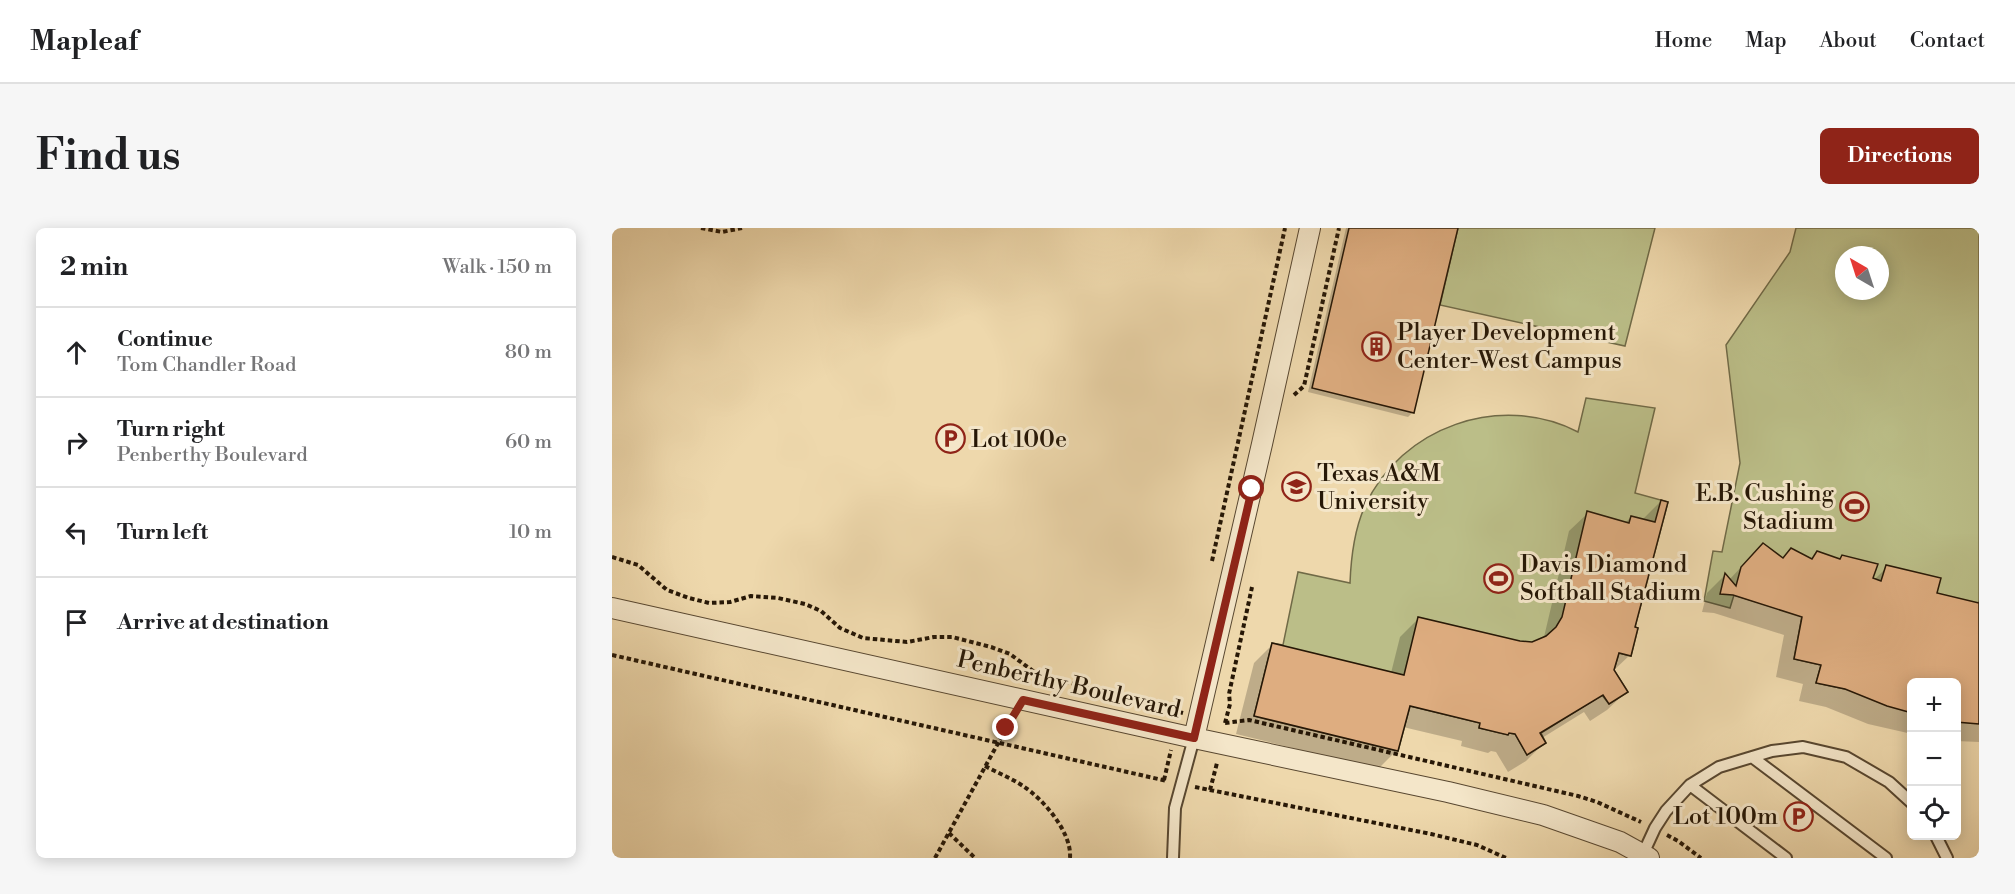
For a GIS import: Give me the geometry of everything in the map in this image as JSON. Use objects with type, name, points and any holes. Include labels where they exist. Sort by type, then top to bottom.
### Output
[{"type":"street","points":[[1194,738],[1310,228]]},
{"type":"street","name":"Penberthy Boulevard","points":[[612,608],[1194,738],[1448,792],[1543,815],[1620,842],[1646,856]]},
{"type":"lane","points":[[1173,858],[1175,808],[1194,738]]},
{"type":"lane","points":[[1646,856],[1654,828],[1690,785],[1719,767],[1772,751],[1803,747],[1846,758],[1889,782],[1907,799]]},
{"type":"lane","points":[[1752,757],[1886,858]]},
{"type":"lane","points":[[1690,785],[1786,858]]},
{"type":"lane","points":[[1938,840],[1947,858]]},
{"type":"path","points":[[701,228],[722,232],[742,228]]},
{"type":"path","points":[[1212,562],[1285,228]]},
{"type":"path","points":[[1292,397],[1304,386],[1339,228]]},
{"type":"path","points":[[612,557],[638,565],[667,590],[689,598],[709,603],[730,602],[751,596],[778,598],[805,604],[821,611],[840,628],[863,638],[907,642],[934,637],[952,637],[1010,654],[1037,674],[1179,712]]},
{"type":"path","points":[[1253,580],[1225,723],[1250,720],[1578,795],[1654,828],[1678,841],[1701,858]]},
{"type":"path","points":[[612,655],[1164,780]]},
{"type":"path","points":[[935,858],[1023,700]]},
{"type":"path","points":[[985,766],[1023,786],[1044,803],[1061,827],[1070,858]]},
{"type":"path","points":[[1210,790],[1431,834],[1478,845],[1506,858]]},
{"type":"path","points":[[949,833],[975,858]]},
{"type":"green space","points":[[1458,228],[1655,228],[1625,346],[1440,305]]},
{"type":"green space","name":"E.B. Cushing Stadium","points":[[1796,228],[1971,228],[1979,230],[1979,720],[1961,690],[1961,678],[1907,678],[1907,683],[1845,689],[1816,683],[1821,665],[1794,659],[1802,616],[1734,595],[1730,608],[1704,601],[1713,551],[1722,552],[1740,463],[1726,345],[1790,252]]},
{"type":"green space","name":"Davis Diamond Softball Stadium","points":[[1586,398],[1655,408],[1635,493],[1668,502],[1635,627],[1638,628],[1631,656],[1619,653],[1614,670],[1628,692],[1609,704],[1602,695],[1541,733],[1546,743],[1527,755],[1515,734],[1509,733],[1508,735],[1479,728],[1480,723],[1410,706],[1398,751],[1254,716],[1272,643],[1283,645],[1298,572],[1350,583],[1354,544],[1361,515],[1381,478],[1402,455],[1428,437],[1456,424],[1486,417],[1517,416],[1548,420],[1578,432]]},
{"type":"building","name":"Player Development Center-West Campus","points":[[1349,228],[1458,228],[1414,413],[1312,388]]},
{"type":"building","points":[[1661,500],[1668,502],[1635,627],[1638,628],[1631,656],[1619,653],[1614,670],[1628,692],[1609,704],[1603,695],[1540,733],[1546,743],[1527,755],[1515,734],[1509,733],[1508,735],[1479,728],[1480,723],[1410,706],[1398,751],[1254,716],[1272,643],[1404,675],[1418,617],[1520,641],[1532,642],[1546,636],[1556,627],[1562,617],[1587,511],[1629,523],[1631,516],[1655,522]]},
{"type":"building","points":[[1763,543],[1783,558],[1791,548],[1812,559],[1817,551],[1840,559],[1842,555],[1878,564],[1873,578],[1881,581],[1886,565],[1941,578],[1937,593],[1979,603],[1979,724],[1961,722],[1961,678],[1907,678],[1907,712],[1845,689],[1816,683],[1821,665],[1794,659],[1802,617],[1733,595],[1720,594],[1725,573],[1736,586],[1741,567]]},
{"type":"place","name":"Player Development Center-West Campus","points":[[1376,346]]},
{"type":"place","name":"Lot 100e","points":[[950,439]]},
{"type":"place","name":"Texas A&M University","points":[[1296,487]]},
{"type":"place","name":"E.B. Cushing Stadium","points":[[1855,507]]},
{"type":"place","name":"Davis Diamond Softball Stadium","points":[[1499,578]]},
{"type":"place","name":"Lot 100m","points":[[1799,816]]},
{"type":"route","points":[[1006,728],[1023,700],[1194,738],[1252,489]]}]
